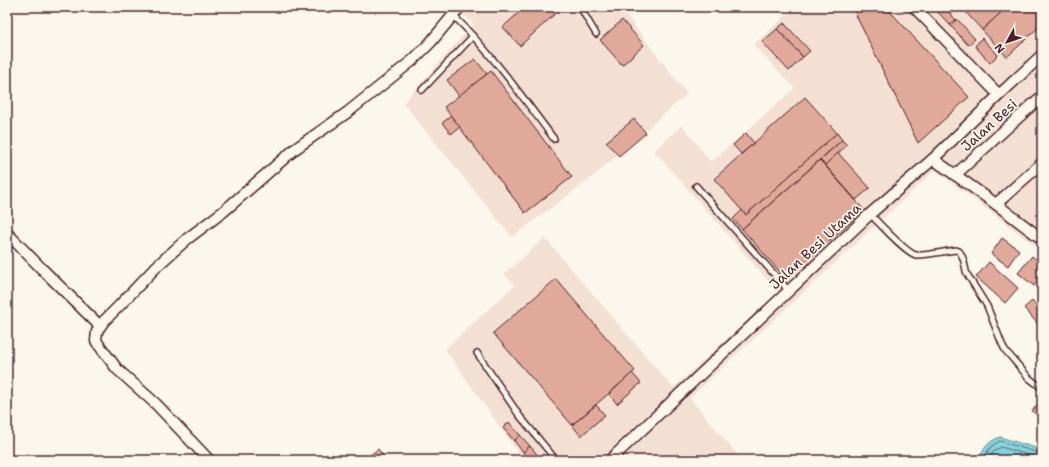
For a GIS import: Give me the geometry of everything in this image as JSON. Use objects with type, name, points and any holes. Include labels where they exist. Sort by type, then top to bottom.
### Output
[{"type":"street","points":[[209,460],[156,404],[117,369],[96,341],[97,331],[104,321],[157,266],[187,239],[224,211],[294,149],[348,112],[413,60],[430,43],[460,7]]},
{"type":"street","points":[[914,7],[999,95]]},
{"type":"street","name":"Jalan Besi Utama","points":[[610,460],[870,214],[933,159],[1042,55]]},
{"type":"street","name":"Jalan Besi","points":[[955,175],[1042,96]]},
{"type":"street","points":[[933,159],[1041,237]]},
{"type":"street","points":[[996,204],[1042,163]]},
{"type":"street","points":[[7,233],[47,275],[100,326]]},
{"type":"lane","points":[[580,7],[596,34]]},
{"type":"lane","points":[[453,15],[500,68],[554,139]]},
{"type":"lane","points":[[422,90],[473,36]]},
{"type":"lane","points":[[696,186],[789,291]]},
{"type":"lane","points":[[870,214],[904,248],[911,253],[920,255],[956,250],[959,251],[964,259],[967,274],[987,306],[1002,344],[1029,378],[1042,388]]},
{"type":"lane","points":[[477,353],[519,415],[556,460]]},
{"type":"shaded area","points":[[455,7],[620,7],[687,94],[590,179],[512,237],[403,103],[474,24]]},
{"type":"shaded area","points":[[795,7],[1042,7],[1042,251],[935,170],[690,398],[742,460],[523,460],[445,349],[515,285],[504,274],[545,238],[673,388],[778,292],[654,151],[682,125],[711,162],[795,88],[753,45]]},
{"type":"water","points":[[1000,437],[1042,450],[1042,460],[979,460],[986,446]]},
{"type":"building","points":[[525,7],[556,7],[559,10],[520,46],[503,27]]},
{"type":"building","points":[[852,7],[886,7],[969,97],[918,143]]},
{"type":"building","points":[[933,7],[944,7],[956,20],[950,25]]},
{"type":"building","points":[[961,7],[1007,7],[982,30]]},
{"type":"building","points":[[1007,7],[1042,7],[1042,24],[1007,57],[982,30]]},
{"type":"building","points":[[957,19],[975,39],[968,45],[950,25]]},
{"type":"building","points":[[622,20],[644,45],[622,65],[600,40]]},
{"type":"building","points":[[784,23],[810,51],[803,57],[777,29]]},
{"type":"building","points":[[777,29],[803,57],[789,71],[762,42]]},
{"type":"building","points":[[982,38],[998,55],[990,63],[975,46]]},
{"type":"building","points":[[475,59],[487,74],[459,96],[447,80]]},
{"type":"building","points":[[491,71],[572,177],[525,213],[444,107]]},
{"type":"building","points":[[805,97],[837,133],[746,215],[714,179]]},
{"type":"building","points":[[451,116],[460,127],[451,134],[442,123]]},
{"type":"building","points":[[634,119],[646,133],[619,156],[606,142]]},
{"type":"building","points":[[746,133],[754,143],[741,154],[733,145]]},
{"type":"building","points":[[837,133],[842,140],[742,229],[733,219],[742,210],[746,215]]},
{"type":"building","points":[[842,140],[847,145],[825,165],[820,160]]},
{"type":"building","points":[[838,153],[870,188],[856,200],[825,165]]},
{"type":"building","points":[[820,160],[864,210],[786,279],[742,229]]},
{"type":"building","points":[[1002,238],[1019,250],[1008,266],[991,254]]},
{"type":"building","points":[[1032,256],[1042,264],[1042,275],[1034,286],[1018,273]]},
{"type":"building","points":[[989,262],[1018,288],[1005,303],[976,277]]},
{"type":"building","points":[[556,279],[635,371],[572,425],[493,333]]},
{"type":"building","points":[[1032,301],[1042,313],[1042,329],[1024,308]]},
{"type":"building","points":[[632,373],[641,383],[617,404],[609,394]]},
{"type":"building","points":[[1042,399],[1042,419],[1032,411]]},
{"type":"building","points":[[596,405],[605,415],[581,436],[572,425]]},
{"type":"building","points":[[509,422],[520,435],[514,441],[503,428]]},
{"type":"building","points":[[520,435],[530,446],[523,452],[514,441]]},
{"type":"building","points":[[530,446],[541,459],[530,460],[523,452]]},
{"type":"building","points":[[378,449],[386,460],[364,460]]},
{"type":"building","points":[[693,456],[696,460],[688,460]]}]
